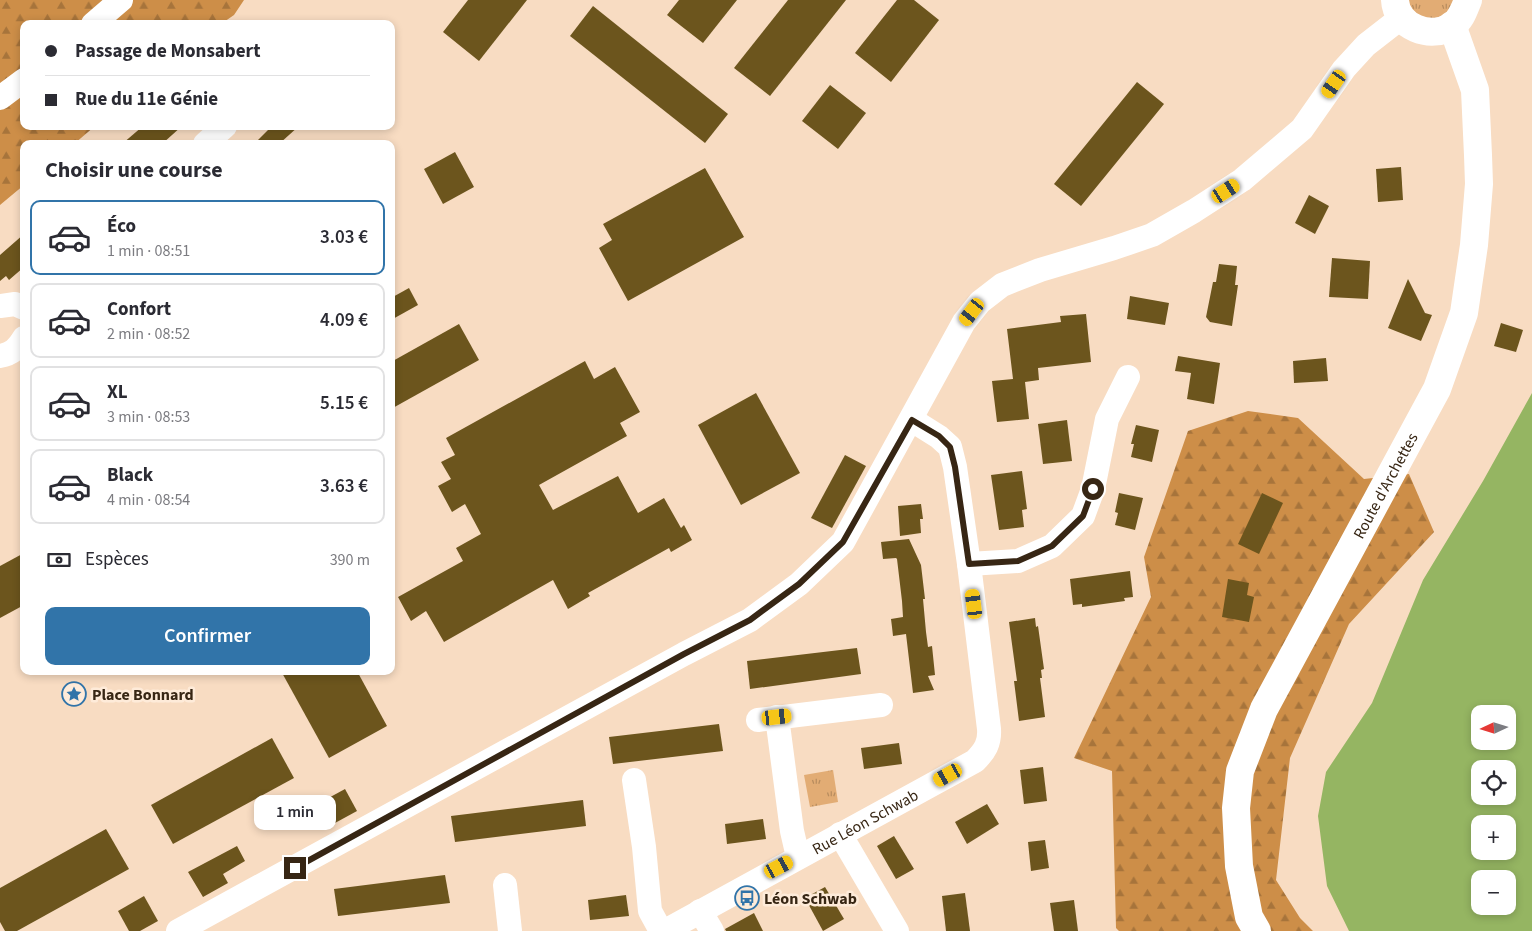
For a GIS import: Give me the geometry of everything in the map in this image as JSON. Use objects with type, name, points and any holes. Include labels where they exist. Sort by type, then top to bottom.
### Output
[{"type":"street","points":[[98,20],[122,0]]},
{"type":"street","points":[[178,931],[684,654],[750,620],[799,584],[843,542],[912,420],[964,322],[980,302],[1002,286],[1040,270],[1152,235],[1194,212],[1242,180],[1302,129],[1344,69],[1398,9],[1413,28],[1433,32],[1444,30],[1452,25],[1462,15],[1468,0]]},
{"type":"street","name":"Route d'Archettes","points":[[1256,931],[1249,917],[1239,866],[1236,808],[1240,771],[1264,709],[1437,389],[1464,313],[1474,245],[1479,184],[1478,155],[1475,90],[1452,25]]},
{"type":"street","points":[[0,98],[20,83]]},
{"type":"street","points":[[209,140],[221,130]]},
{"type":"street","points":[[0,306],[15,304],[20,306]]},
{"type":"street","points":[[0,356],[10,354],[20,344]]},
{"type":"street","points":[[969,564],[1018,561],[1052,546],[1083,516],[1093,489],[1106,419],[1128,378]]},
{"type":"street","name":"Rue Léon Schwab","points":[[665,931],[706,921],[798,857],[975,761],[985,750],[990,738],[955,467],[950,447],[939,436],[912,420]]},
{"type":"street","name":"Rue Léon Schwab","points":[[798,857],[768,718],[881,706]]},
{"type":"street","points":[[634,780],[644,847],[650,911],[661,931]]},
{"type":"street","points":[[840,834],[897,931]]},
{"type":"street","points":[[505,885],[510,931]]},
{"type":"green space","points":[[0,0],[244,0],[234,15],[227,20],[20,20],[20,130],[90,130],[79,140],[20,140],[20,188],[0,205]]},
{"type":"green space","points":[[1407,0],[1458,0],[1449,13],[1434,19],[1419,16]]},
{"type":"green space","points":[[1248,411],[1298,418],[1364,479],[1409,474],[1434,532],[1349,624],[1290,758],[1276,880],[1300,918],[1313,931],[1119,931],[1116,928],[1112,771],[1074,758],[1151,597],[1144,557],[1188,431]]},
{"type":"green space","points":[[833,770],[838,802],[810,807],[804,775]]},
{"type":"shaded area","points":[[1532,393],[1532,931],[1349,931],[1327,886],[1318,816],[1326,772],[1372,703],[1423,580],[1483,481]]},
{"type":"building","points":[[468,0],[527,0],[479,61],[443,32]]},
{"type":"building","points":[[679,0],[737,0],[703,43],[667,15]]},
{"type":"building","points":[[788,0],[846,0],[770,96],[734,68]]},
{"type":"building","points":[[897,0],[914,0],[939,20],[891,82],[855,53]]},
{"type":"building","points":[[593,6],[728,114],[705,143],[570,36]]},
{"type":"building","points":[[1137,82],[1164,104],[1081,206],[1054,184]]},
{"type":"building","points":[[830,85],[866,113],[838,149],[802,121]]},
{"type":"building","points":[[138,130],[178,130],[166,140],[127,140]]},
{"type":"building","points":[[268,130],[295,130],[283,140],[258,140]]},
{"type":"building","points":[[455,152],[474,187],[443,204],[424,169]]},
{"type":"building","points":[[1401,167],[1403,200],[1378,202],[1376,169]]},
{"type":"building","points":[[705,168],[744,237],[628,301],[599,248],[612,240],[603,224]]},
{"type":"building","points":[[1309,195],[1329,206],[1315,234],[1295,223]]},
{"type":"building","points":[[20,238],[20,270],[9,280],[6,276],[0,281],[0,255]]},
{"type":"building","points":[[1332,258],[1370,261],[1368,299],[1329,297]]},
{"type":"building","points":[[1219,264],[1237,266],[1235,285],[1238,285],[1232,326],[1210,322],[1206,317],[1213,282],[1216,282]]},
{"type":"building","points":[[1408,279],[1425,313],[1432,315],[1421,341],[1388,328]]},
{"type":"building","points":[[409,288],[418,305],[395,318],[395,296]]},
{"type":"building","points":[[1130,296],[1169,303],[1165,325],[1127,319]]},
{"type":"building","points":[[1086,314],[1091,362],[1038,368],[1039,380],[1025,382],[1029,419],[997,422],[992,381],[1013,379],[1007,329],[1061,322],[1060,316]]},
{"type":"building","points":[[1501,323],[1523,330],[1516,352],[1494,346]]},
{"type":"building","points":[[459,324],[479,360],[395,407],[395,360]]},
{"type":"building","points":[[1178,356],[1220,363],[1214,404],[1187,399],[1191,373],[1175,371]]},
{"type":"building","points":[[1326,358],[1328,381],[1294,383],[1293,361]]},
{"type":"building","points":[[585,361],[594,379],[615,367],[640,412],[620,423],[627,436],[539,485],[553,510],[618,476],[638,513],[664,498],[681,528],[684,525],[692,540],[671,552],[669,548],[588,593],[590,596],[568,609],[553,580],[444,642],[426,611],[411,621],[398,597],[463,561],[456,548],[481,534],[465,504],[452,512],[438,486],[451,479],[441,462],[455,455],[446,438]]},
{"type":"building","points":[[756,393],[800,473],[741,505],[698,425]]},
{"type":"building","points":[[1067,420],[1072,461],[1043,464],[1038,424]]},
{"type":"building","points":[[1136,425],[1159,430],[1152,462],[1131,457],[1134,444],[1131,444]]},
{"type":"building","points":[[845,455],[866,466],[832,528],[811,518]]},
{"type":"building","points":[[1022,471],[1027,509],[1022,510],[1024,527],[999,530],[991,475]]},
{"type":"building","points":[[1119,493],[1143,498],[1135,530],[1115,525],[1118,513],[1115,512]]},
{"type":"building","points":[[1262,493],[1283,503],[1259,554],[1238,544]]},
{"type":"building","points":[[921,504],[923,519],[920,519],[921,533],[900,536],[898,506]]},
{"type":"building","points":[[909,539],[921,565],[926,632],[928,647],[932,646],[935,675],[928,676],[934,690],[913,693],[906,634],[893,636],[891,619],[903,617],[897,559],[883,559],[881,542]]},
{"type":"building","points":[[20,555],[20,607],[0,618],[0,566]]},
{"type":"building","points":[[1130,571],[1133,597],[1124,598],[1125,601],[1082,607],[1082,604],[1073,605],[1070,579]]},
{"type":"building","points":[[1228,579],[1249,583],[1247,595],[1254,597],[1249,622],[1222,617]]},
{"type":"building","points":[[1035,618],[1036,627],[1038,626],[1044,669],[1041,670],[1042,678],[1040,678],[1045,717],[1019,721],[1014,681],[1017,681],[1009,622]]},
{"type":"building","points":[[857,648],[861,674],[750,689],[747,661]]},
{"type":"building","points":[[283,675],[359,675],[387,726],[329,758]]},
{"type":"building","points":[[719,724],[723,751],[613,764],[609,737]]},
{"type":"building","points":[[272,738],[294,778],[173,844],[151,805]]},
{"type":"building","points":[[899,743],[902,764],[864,769],[861,748]]},
{"type":"building","points":[[1043,767],[1047,801],[1024,804],[1020,770]]},
{"type":"building","points":[[345,789],[357,811],[324,829],[312,807]]},
{"type":"building","points":[[583,800],[586,826],[455,842],[451,816]]},
{"type":"building","points":[[987,804],[999,824],[967,844],[955,822]]},
{"type":"building","points":[[763,819],[766,839],[727,844],[725,824]]},
{"type":"building","points":[[106,829],[129,869],[17,931],[5,931],[0,922],[0,888]]},
{"type":"building","points":[[894,836],[914,869],[896,879],[877,846]]},
{"type":"building","points":[[1045,840],[1049,868],[1031,871],[1028,842]]},
{"type":"building","points":[[237,846],[245,861],[223,874],[228,883],[203,897],[188,872]]},
{"type":"building","points":[[445,875],[450,903],[338,916],[334,889]]},
{"type":"building","points":[[825,887],[844,919],[823,931],[805,898]]},
{"type":"building","points":[[965,893],[970,931],[946,931],[942,896]]},
{"type":"building","points":[[626,895],[629,916],[590,920],[588,900]]},
{"type":"building","points":[[144,896],[158,921],[140,931],[129,931],[118,911]]},
{"type":"building","points":[[1074,900],[1078,931],[1054,931],[1050,903]]},
{"type":"building","points":[[754,913],[763,931],[726,931],[725,929]]},
{"type":"place","name":"Place Bonnard","points":[[74,694]]},
{"type":"place","name":"Léon Schwab","points":[[747,898]]},
{"type":"route","points":[[295,868],[684,654],[750,620],[799,584],[843,542],[912,420],[939,436],[950,447],[955,467],[969,564],[1018,561],[1052,546],[1083,516],[1093,489]]}]
